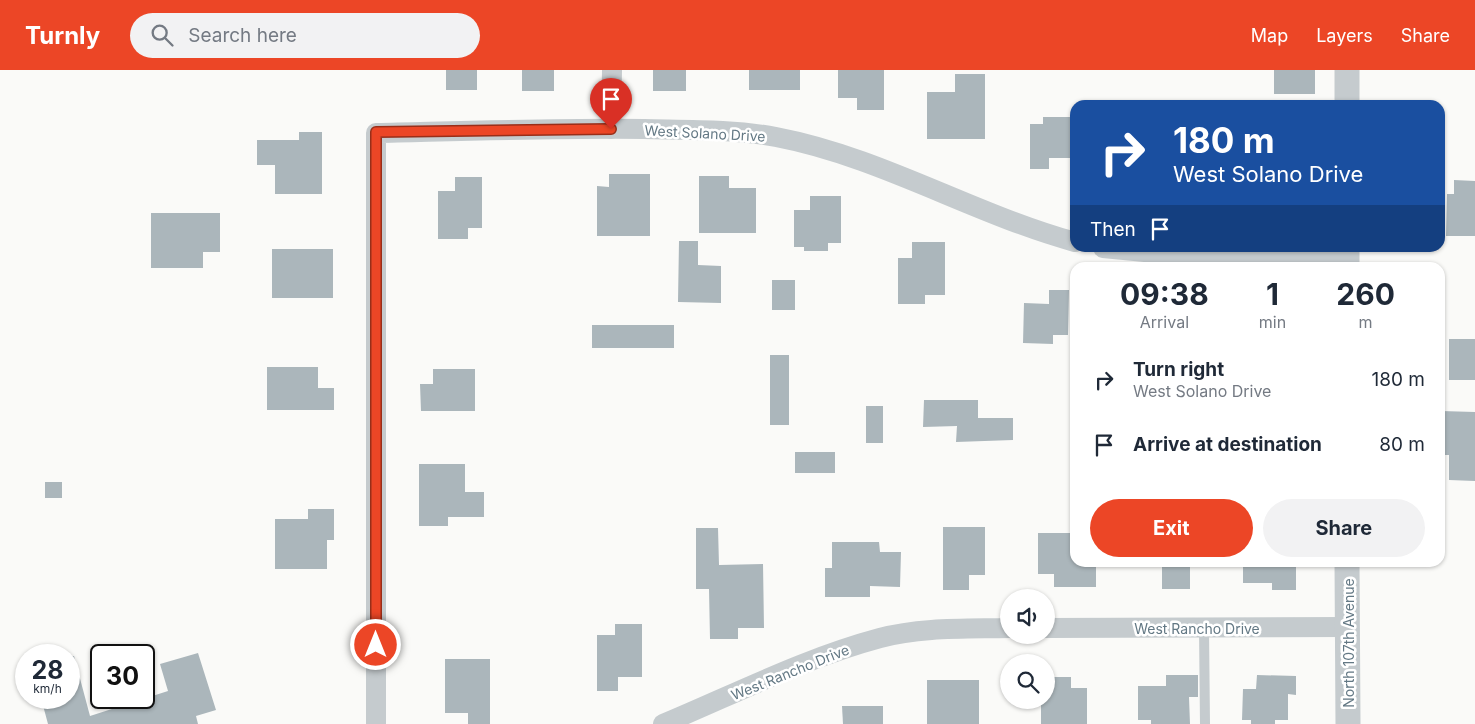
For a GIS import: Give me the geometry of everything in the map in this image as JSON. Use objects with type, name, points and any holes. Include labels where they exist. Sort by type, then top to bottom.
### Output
[{"type":"street","points":[[611,129],[612,70]]},
{"type":"street","points":[[1347,70],[1347,100]]},
{"type":"street","name":"West Solano Drive","points":[[376,724],[376,132],[611,129],[740,132],[775,137],[824,148],[891,171],[990,214],[1038,232],[1070,241]]},
{"type":"street","points":[[1140,252],[1176,256],[1347,257]]},
{"type":"street","name":"North 107th Avenue","points":[[1347,567],[1348,724]]},
{"type":"street","name":"West Rancho Drive","points":[[1055,628],[1348,627]]},
{"type":"street","name":"West Rancho Drive","points":[[663,724],[808,662],[881,638],[945,629],[1000,628]]},
{"type":"lane","points":[[1204,629],[1205,724]]},
{"type":"building","points":[[446,70],[477,70],[477,90],[446,90]]},
{"type":"building","points":[[522,70],[554,70],[554,91],[522,91]]},
{"type":"building","points":[[653,70],[686,70],[686,91],[653,91]]},
{"type":"building","points":[[749,70],[800,70],[800,90],[749,90]]},
{"type":"building","points":[[838,70],[884,70],[884,110],[857,110],[857,98],[838,98]]},
{"type":"building","points":[[1274,70],[1315,70],[1315,94],[1274,94]]},
{"type":"building","points":[[955,74],[985,74],[985,139],[927,139],[927,92],[955,92]]},
{"type":"building","points":[[1043,117],[1070,117],[1070,158],[1049,158],[1049,169],[1030,169],[1030,124],[1043,124]]},
{"type":"building","points":[[299,132],[322,132],[322,194],[275,194],[275,165],[257,165],[257,140],[299,140]]},
{"type":"building","points":[[609,174],[650,174],[650,236],[597,236],[597,186],[609,187]]},
{"type":"building","points":[[699,176],[729,176],[729,188],[756,188],[756,233],[699,233]]},
{"type":"building","points":[[455,177],[482,177],[482,228],[468,228],[468,239],[438,239],[438,191],[455,191]]},
{"type":"building","points":[[1454,180],[1475,181],[1475,236],[1446,236],[1447,194],[1454,194]]},
{"type":"building","points":[[810,196],[841,196],[841,243],[828,243],[828,251],[804,251],[804,247],[794,247],[794,210],[810,210]]},
{"type":"building","points":[[151,213],[220,213],[220,252],[203,252],[203,268],[151,268]]},
{"type":"building","points":[[679,241],[698,241],[698,265],[721,266],[721,303],[678,302]]},
{"type":"building","points":[[912,242],[945,242],[945,295],[925,295],[925,304],[898,304],[898,258],[912,258]]},
{"type":"building","points":[[272,249],[333,249],[333,298],[272,298]]},
{"type":"building","points":[[772,280],[795,280],[795,310],[772,310]]},
{"type":"building","points":[[1049,290],[1069,290],[1068,335],[1053,335],[1053,344],[1023,343],[1024,303],[1049,304]]},
{"type":"building","points":[[592,325],[674,325],[674,348],[592,348]]},
{"type":"building","points":[[1449,339],[1475,339],[1475,380],[1449,380]]},
{"type":"building","points":[[770,355],[789,355],[789,425],[770,425]]},
{"type":"building","points":[[267,367],[318,367],[318,388],[334,388],[334,410],[267,410]]},
{"type":"building","points":[[433,369],[475,369],[475,411],[421,411],[420,384],[433,384]]},
{"type":"building","points":[[924,400],[978,400],[978,418],[1013,418],[1013,440],[956,442],[957,426],[923,427]]},
{"type":"building","points":[[866,406],[883,406],[883,443],[866,443]]},
{"type":"building","points":[[1445,411],[1475,412],[1475,481],[1449,480],[1449,455],[1445,455]]},
{"type":"building","points":[[795,452],[835,452],[835,473],[795,473]]},
{"type":"building","points":[[419,464],[465,464],[465,492],[484,492],[484,517],[448,517],[448,526],[419,526]]},
{"type":"building","points":[[45,482],[62,482],[62,498],[45,498]]},
{"type":"building","points":[[308,509],[334,509],[334,540],[327,540],[327,569],[275,569],[275,519],[308,519]]},
{"type":"building","points":[[943,527],[985,527],[985,575],[969,575],[969,590],[943,590]]},
{"type":"building","points":[[696,528],[718,528],[719,565],[763,564],[764,628],[738,628],[738,639],[710,639],[709,589],[696,589]]},
{"type":"building","points":[[1038,533],[1070,533],[1070,567],[1096,567],[1096,587],[1054,587],[1054,574],[1038,574]]},
{"type":"building","points":[[832,542],[879,542],[880,552],[901,552],[900,587],[870,586],[870,597],[825,597],[825,568],[832,568]]},
{"type":"building","points":[[1162,567],[1190,567],[1190,589],[1162,589]]},
{"type":"building","points":[[1243,567],[1296,567],[1296,590],[1272,590],[1272,583],[1243,583]]},
{"type":"building","points":[[615,624],[642,624],[642,677],[618,677],[618,691],[597,691],[597,635],[615,635]]},
{"type":"building","points":[[198,653],[216,710],[196,716],[198,724],[48,724],[44,709],[80,709],[80,678],[90,716],[112,709],[155,709],[155,695],[168,691],[160,664]]},
{"type":"building","points":[[445,659],[490,659],[490,724],[468,724],[468,713],[445,713]]},
{"type":"building","points":[[1166,675],[1198,675],[1198,697],[1189,697],[1190,724],[1151,724],[1151,720],[1138,720],[1138,686],[1166,686]]},
{"type":"building","points":[[1257,675],[1296,676],[1296,695],[1288,694],[1288,720],[1275,720],[1275,724],[1251,724],[1251,720],[1242,720],[1243,689],[1256,689]]},
{"type":"building","points":[[1055,677],[1071,677],[1071,688],[1087,688],[1087,724],[1041,724],[1041,709],[1055,709]]},
{"type":"building","points":[[927,680],[979,680],[979,724],[927,724]]},
{"type":"building","points":[[842,706],[883,706],[883,724],[843,724]]},
{"type":"route","points":[[376,645],[376,132],[611,129]]}]
